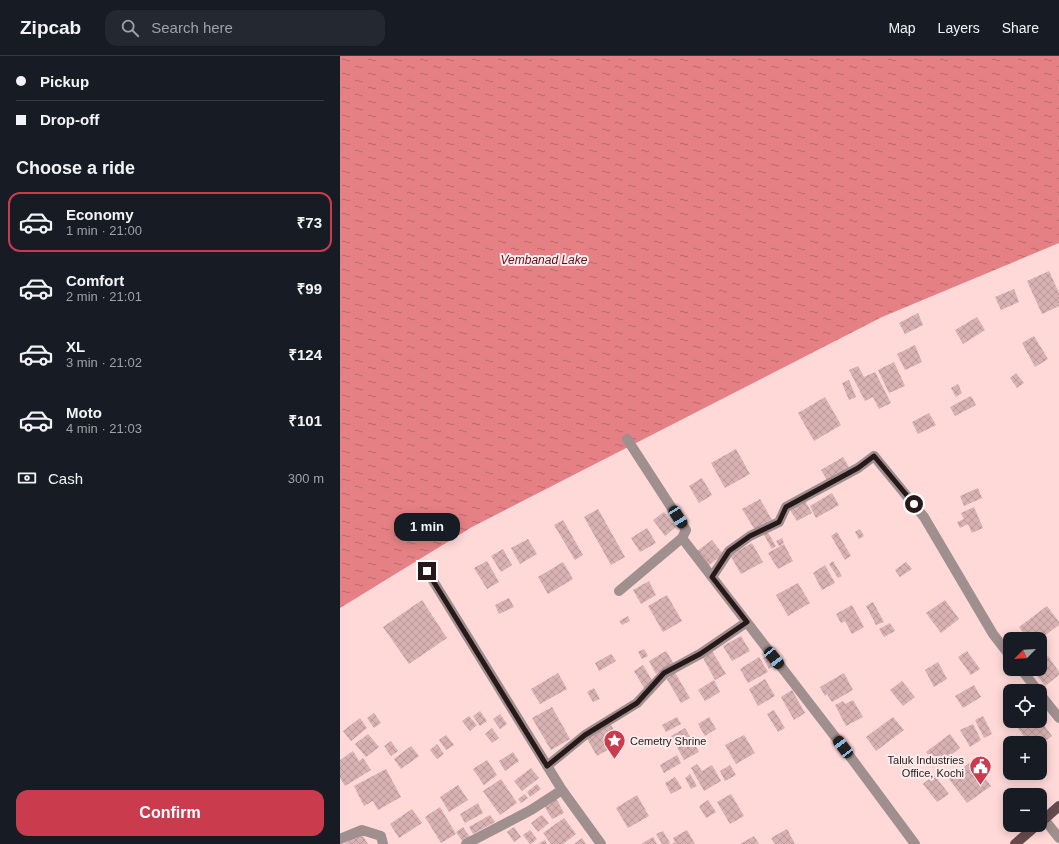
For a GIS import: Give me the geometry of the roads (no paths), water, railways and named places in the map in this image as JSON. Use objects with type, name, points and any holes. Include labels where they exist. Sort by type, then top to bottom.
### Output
[{"type":"main road","points":[[1047,816],[1059,806]]},
{"type":"main road","points":[[1015,844],[1029,832]]},
{"type":"street","points":[[619,591],[682,538],[686,530],[628,439]]},
{"type":"street","points":[[712,577],[729,551],[750,536],[779,522],[786,507],[858,468],[874,456],[924,516],[993,634],[1003,647]]},
{"type":"street","points":[[682,538],[843,747],[915,844]]},
{"type":"street","points":[[427,571],[562,790],[601,844]]},
{"type":"street","points":[[547,766],[585,735],[637,703],[664,673],[700,654],[747,622]]},
{"type":"street","points":[[1026,676],[1033,684]]},
{"type":"street","points":[[1047,703],[1059,718]]},
{"type":"street","points":[[466,844],[531,810],[562,790]]},
{"type":"street","points":[[1047,828],[1059,838]]},
{"type":"street","points":[[340,839],[362,830],[381,836],[383,844]]},
{"type":"water","name":"Vembanad Lake","points":[[340,56],[1059,56],[1059,243],[882,317],[472,527],[340,608]]},
{"type":"place","name":"Cemetry Shrine","points":[[615,760]]},
{"type":"place","name":"Taluk Industries Office, Kochi","points":[[980,786]]}]
